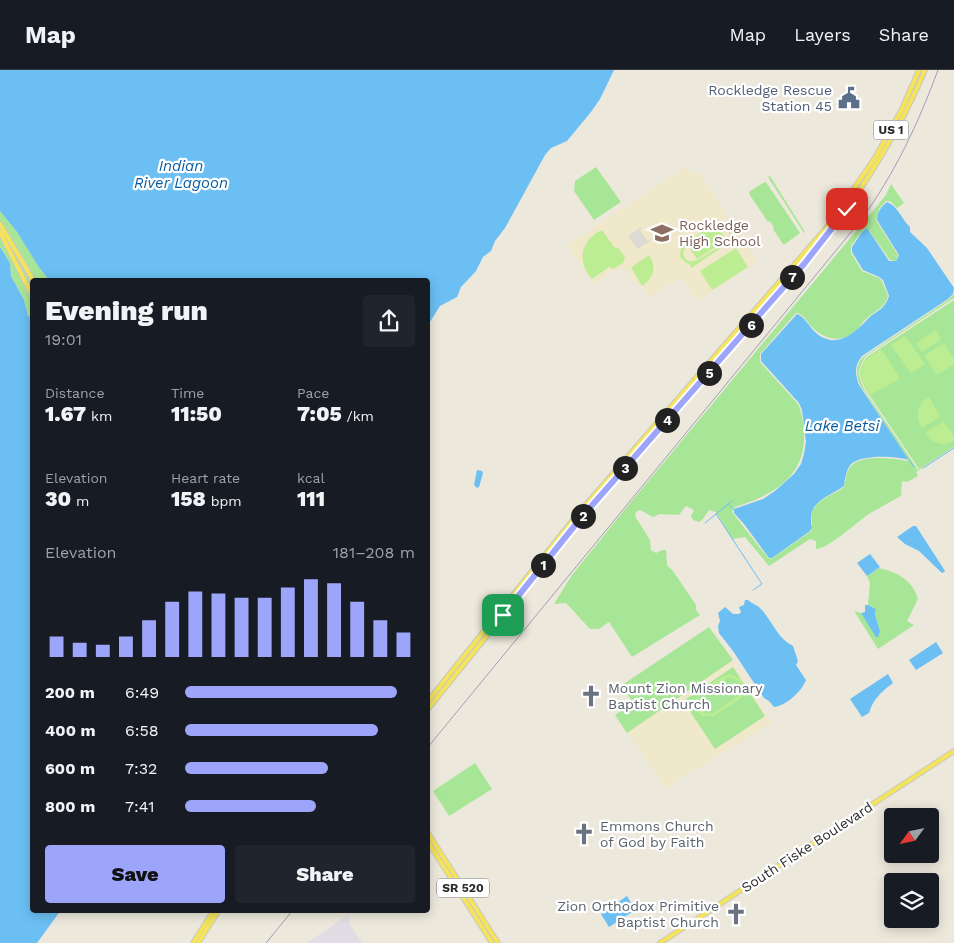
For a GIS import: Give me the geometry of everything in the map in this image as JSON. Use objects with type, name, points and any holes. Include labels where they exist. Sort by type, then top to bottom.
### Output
[{"type":"main road","name":"US 1","points":[[430,700],[539,562],[622,463],[816,242],[844,205],[891,130],[919,70]]},
{"type":"main road","name":"US 1","points":[[430,701],[455,675],[538,571],[621,473],[820,245],[878,163],[913,99],[925,70]]},
{"type":"main road","points":[[912,88],[913,99]]},
{"type":"main road","points":[[847,209],[849,197]]},
{"type":"main road","points":[[843,215],[844,205]]},
{"type":"main road","points":[[0,224],[32,278]]},
{"type":"main road","points":[[0,232],[30,290]]},
{"type":"main road","points":[[776,295],[778,285]]},
{"type":"main road","points":[[768,304],[771,293]]},
{"type":"main road","points":[[709,372],[710,362]]},
{"type":"main road","points":[[698,384],[700,374]]},
{"type":"main road","points":[[621,473],[622,463]]},
{"type":"main road","points":[[538,571],[539,562]]},
{"type":"main road","points":[[464,656],[464,664]]},
{"type":"main road","points":[[455,667],[455,675]]},
{"type":"main road","name":"South Fiske Boulevard","points":[[660,943],[954,751]]},
{"type":"main road","name":"SR 520","points":[[430,837],[438,854],[492,943]]},
{"type":"main road","points":[[430,844],[438,854]]},
{"type":"main road","name":"SR 520","points":[[438,854],[455,876],[498,943]]},
{"type":"main road","points":[[195,943],[197,936],[212,913]]},
{"type":"main road","points":[[195,943],[217,913]]},
{"type":"shaded area","name":"Rockledge High School","points":[[684,168],[701,175],[756,258],[756,263],[697,301],[681,277],[649,298],[641,284],[637,286],[627,271],[619,268],[593,284],[567,245]]},
{"type":"shaded area","points":[[641,227],[642,229],[640,230],[647,240],[650,241],[637,249],[628,236]]},
{"type":"shaded area","points":[[732,661],[772,723],[665,788],[628,732]]},
{"type":"shaded area","points":[[348,915],[350,925],[362,943],[307,943]]},
{"type":"green space","points":[[596,167],[621,202],[594,220],[574,191],[575,181]]},
{"type":"green space","points":[[770,176],[805,232],[804,233],[768,177]]},
{"type":"green space","points":[[765,182],[800,233],[785,244],[783,244],[770,221],[768,222],[749,194],[750,191]]},
{"type":"green space","points":[[891,184],[904,203],[897,208],[890,201],[886,201],[879,209],[876,220],[898,255],[896,261],[890,260],[867,228],[862,231],[851,246],[851,253],[862,271],[882,281],[888,296],[886,301],[857,330],[839,339],[821,334],[802,316],[796,313],[760,354],[760,362],[798,404],[804,431],[803,447],[800,460],[794,472],[785,481],[775,490],[735,507],[732,512],[768,558],[771,559],[811,531],[814,508],[822,500],[844,487],[847,472],[852,465],[864,459],[872,458],[909,461],[860,385],[857,367],[863,357],[948,300],[954,294],[954,298],[866,356],[859,369],[859,373],[865,391],[918,470],[954,448],[916,472],[918,476],[907,482],[902,481],[901,496],[869,514],[828,545],[816,549],[816,541],[810,539],[769,566],[745,537],[732,539],[716,512],[709,510],[699,522],[693,520],[691,516],[694,510],[686,506],[679,515],[660,514],[653,517],[640,510],[636,512],[635,516],[650,540],[651,550],[656,553],[666,550],[667,565],[696,605],[696,610],[700,615],[632,657],[609,622],[599,629],[590,629],[566,603],[554,604],[572,575],[886,195]]},
{"type":"green space","points":[[0,211],[17,232],[47,278],[30,278],[30,317],[28,316],[24,300],[11,276],[10,263],[0,247]]},
{"type":"green space","points":[[722,222],[728,226],[732,233],[730,242],[691,268],[680,257],[681,246],[713,224]],"holes":[[[717,225],[720,225],[729,232],[729,238],[725,243],[694,261],[687,260],[683,252],[687,244],[697,259],[726,240]]]},
{"type":"green space","points":[[602,230],[614,247],[618,248],[625,257],[623,263],[613,269],[609,267],[592,279],[584,265],[583,252],[589,239]]},
{"type":"green space","points":[[736,248],[748,267],[712,290],[700,271]]},
{"type":"green space","points":[[649,255],[653,264],[653,272],[652,276],[642,286],[632,267]]},
{"type":"green space","points":[[954,300],[954,447],[919,469],[866,390],[860,370],[867,357]]},
{"type":"green space","points":[[936,330],[941,339],[922,352],[916,343]]},
{"type":"green space","points":[[905,336],[925,364],[911,373],[891,345]]},
{"type":"green space","points":[[944,343],[954,359],[954,364],[937,375],[924,356]]},
{"type":"green space","points":[[881,349],[899,376],[899,379],[870,395],[862,380],[861,369],[867,359]]},
{"type":"green space","points":[[929,397],[939,417],[922,428],[918,419],[918,411],[922,403]]},
{"type":"green space","points":[[943,422],[954,436],[954,441],[946,444],[935,442],[926,432]]},
{"type":"green space","points":[[879,568],[903,578],[916,592],[918,599],[907,621],[914,625],[878,649],[854,611],[861,613],[880,631],[875,615],[876,609],[868,605],[870,583],[867,576]]},
{"type":"green space","points":[[709,627],[733,660],[627,733],[615,715],[633,703],[622,685]]},
{"type":"green space","points":[[733,667],[765,716],[715,749],[683,701]]},
{"type":"green space","points":[[729,674],[740,678],[744,686],[741,698],[714,716],[702,716],[695,703],[697,697],[708,686]],"holes":[[[729,677],[739,681],[742,685],[740,695],[713,713],[705,714],[697,706],[698,697]]]},
{"type":"green space","points":[[475,763],[492,789],[449,816],[433,791]]},
{"type":"water","name":"Indian River Lagoon","points":[[0,70],[614,70],[600,99],[591,112],[567,141],[551,148],[545,155],[491,251],[483,257],[476,271],[461,287],[457,297],[440,306],[430,322],[430,278],[47,278],[17,232],[0,211]]},
{"type":"water","name":"Lake Betsi","points":[[887,202],[897,210],[910,227],[910,232],[927,248],[954,288],[953,294],[948,299],[862,356],[856,367],[859,385],[909,460],[871,457],[851,464],[844,486],[815,506],[812,512],[812,528],[810,531],[772,558],[769,558],[734,513],[734,509],[763,499],[794,474],[801,464],[806,442],[802,410],[799,403],[761,361],[761,354],[797,314],[820,336],[834,340],[841,339],[854,332],[869,317],[884,306],[889,296],[883,280],[863,270],[852,252],[852,247],[867,228],[889,261],[896,261],[899,255],[877,220],[880,210]]},
{"type":"water","points":[[0,247],[10,263],[11,276],[24,300],[28,316],[30,316],[30,913],[59,913],[37,943],[0,943]]},
{"type":"water","points":[[477,470],[483,473],[477,488],[474,485]]},
{"type":"water","points":[[913,526],[916,526],[944,572],[942,573],[919,551],[905,544],[897,537]]},
{"type":"water","points":[[870,554],[880,567],[867,576],[857,563]]},
{"type":"water","points":[[745,600],[760,608],[783,639],[793,646],[798,661],[796,665],[806,680],[793,697],[779,706],[774,707],[764,698],[719,633],[718,626],[720,621],[718,613],[725,607],[733,614],[739,614],[741,612],[739,607],[744,605]]},
{"type":"water","points":[[865,605],[876,609],[875,615],[880,631],[878,637],[876,637],[861,613],[865,612]]},
{"type":"water","points":[[936,642],[943,653],[916,670],[909,660]]},
{"type":"water","points":[[888,674],[893,683],[878,696],[869,713],[862,717],[850,699]]},
{"type":"water","points":[[627,896],[635,910],[609,927],[601,914]]},
{"type":"waterway","points":[[923,468],[954,448]]},
{"type":"waterway","points":[[909,460],[914,467]]},
{"type":"waterway","points":[[705,523],[732,501]]},
{"type":"waterway","points":[[729,505],[734,509]]},
{"type":"waterway","points":[[716,514],[762,584],[753,590]]},
{"type":"railway","points":[[430,745],[861,220],[885,184],[905,148],[938,70]]},
{"type":"railway","points":[[266,943],[291,913]]},
{"type":"place","name":"Rockledge Rescue Station 45","points":[[849,98]]},
{"type":"place","name":"Rockledge High School","points":[[662,233]]},
{"type":"place","name":"Mount Zion Missionary Baptist Church","points":[[591,696]]},
{"type":"place","name":"Emmons Church of God by Faith","points":[[584,834]]},
{"type":"place","name":"Zion Orthodox Primitive Baptist Church","points":[[736,914]]},
{"type":"route","points":[[503,615],[580,519],[804,264],[847,209]]}]
